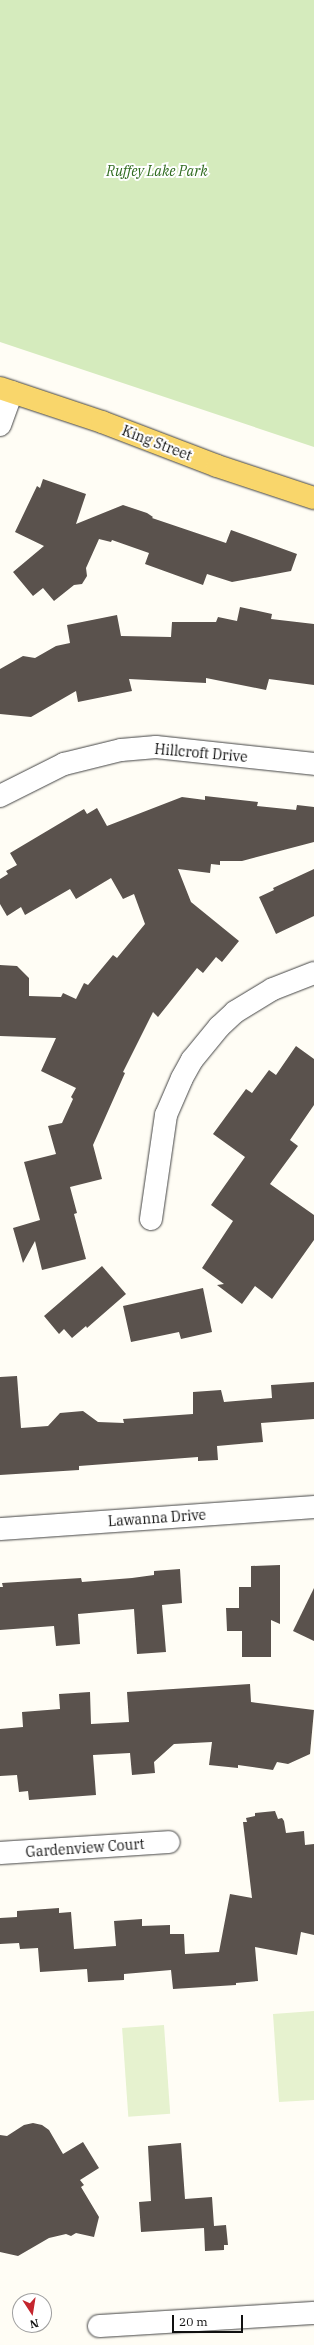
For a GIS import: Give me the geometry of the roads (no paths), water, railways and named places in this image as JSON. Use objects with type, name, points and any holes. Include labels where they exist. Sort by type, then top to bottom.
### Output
[{"type":"main road","name":"King Street","points":[[6,390],[102,422],[217,466],[314,498]]},
{"type":"street","points":[[0,425],[6,390]]},
{"type":"street","name":"Hillcroft Drive","points":[[0,796],[64,764],[121,750],[156,747],[314,764]]},
{"type":"street","points":[[151,1219],[166,1115],[182,1078],[192,1060],[219,1027],[235,1012],[273,989],[314,973]]},
{"type":"street","name":"Lawanna Drive","points":[[0,1528],[314,1507]]},
{"type":"street","name":"Gardenview Court","points":[[0,1853],[169,1842]]},
{"type":"street","points":[[99,2326],[314,2313]]},
{"type":"park label","name":"Ruffey Lake Park","points":[[157,171]]}]
